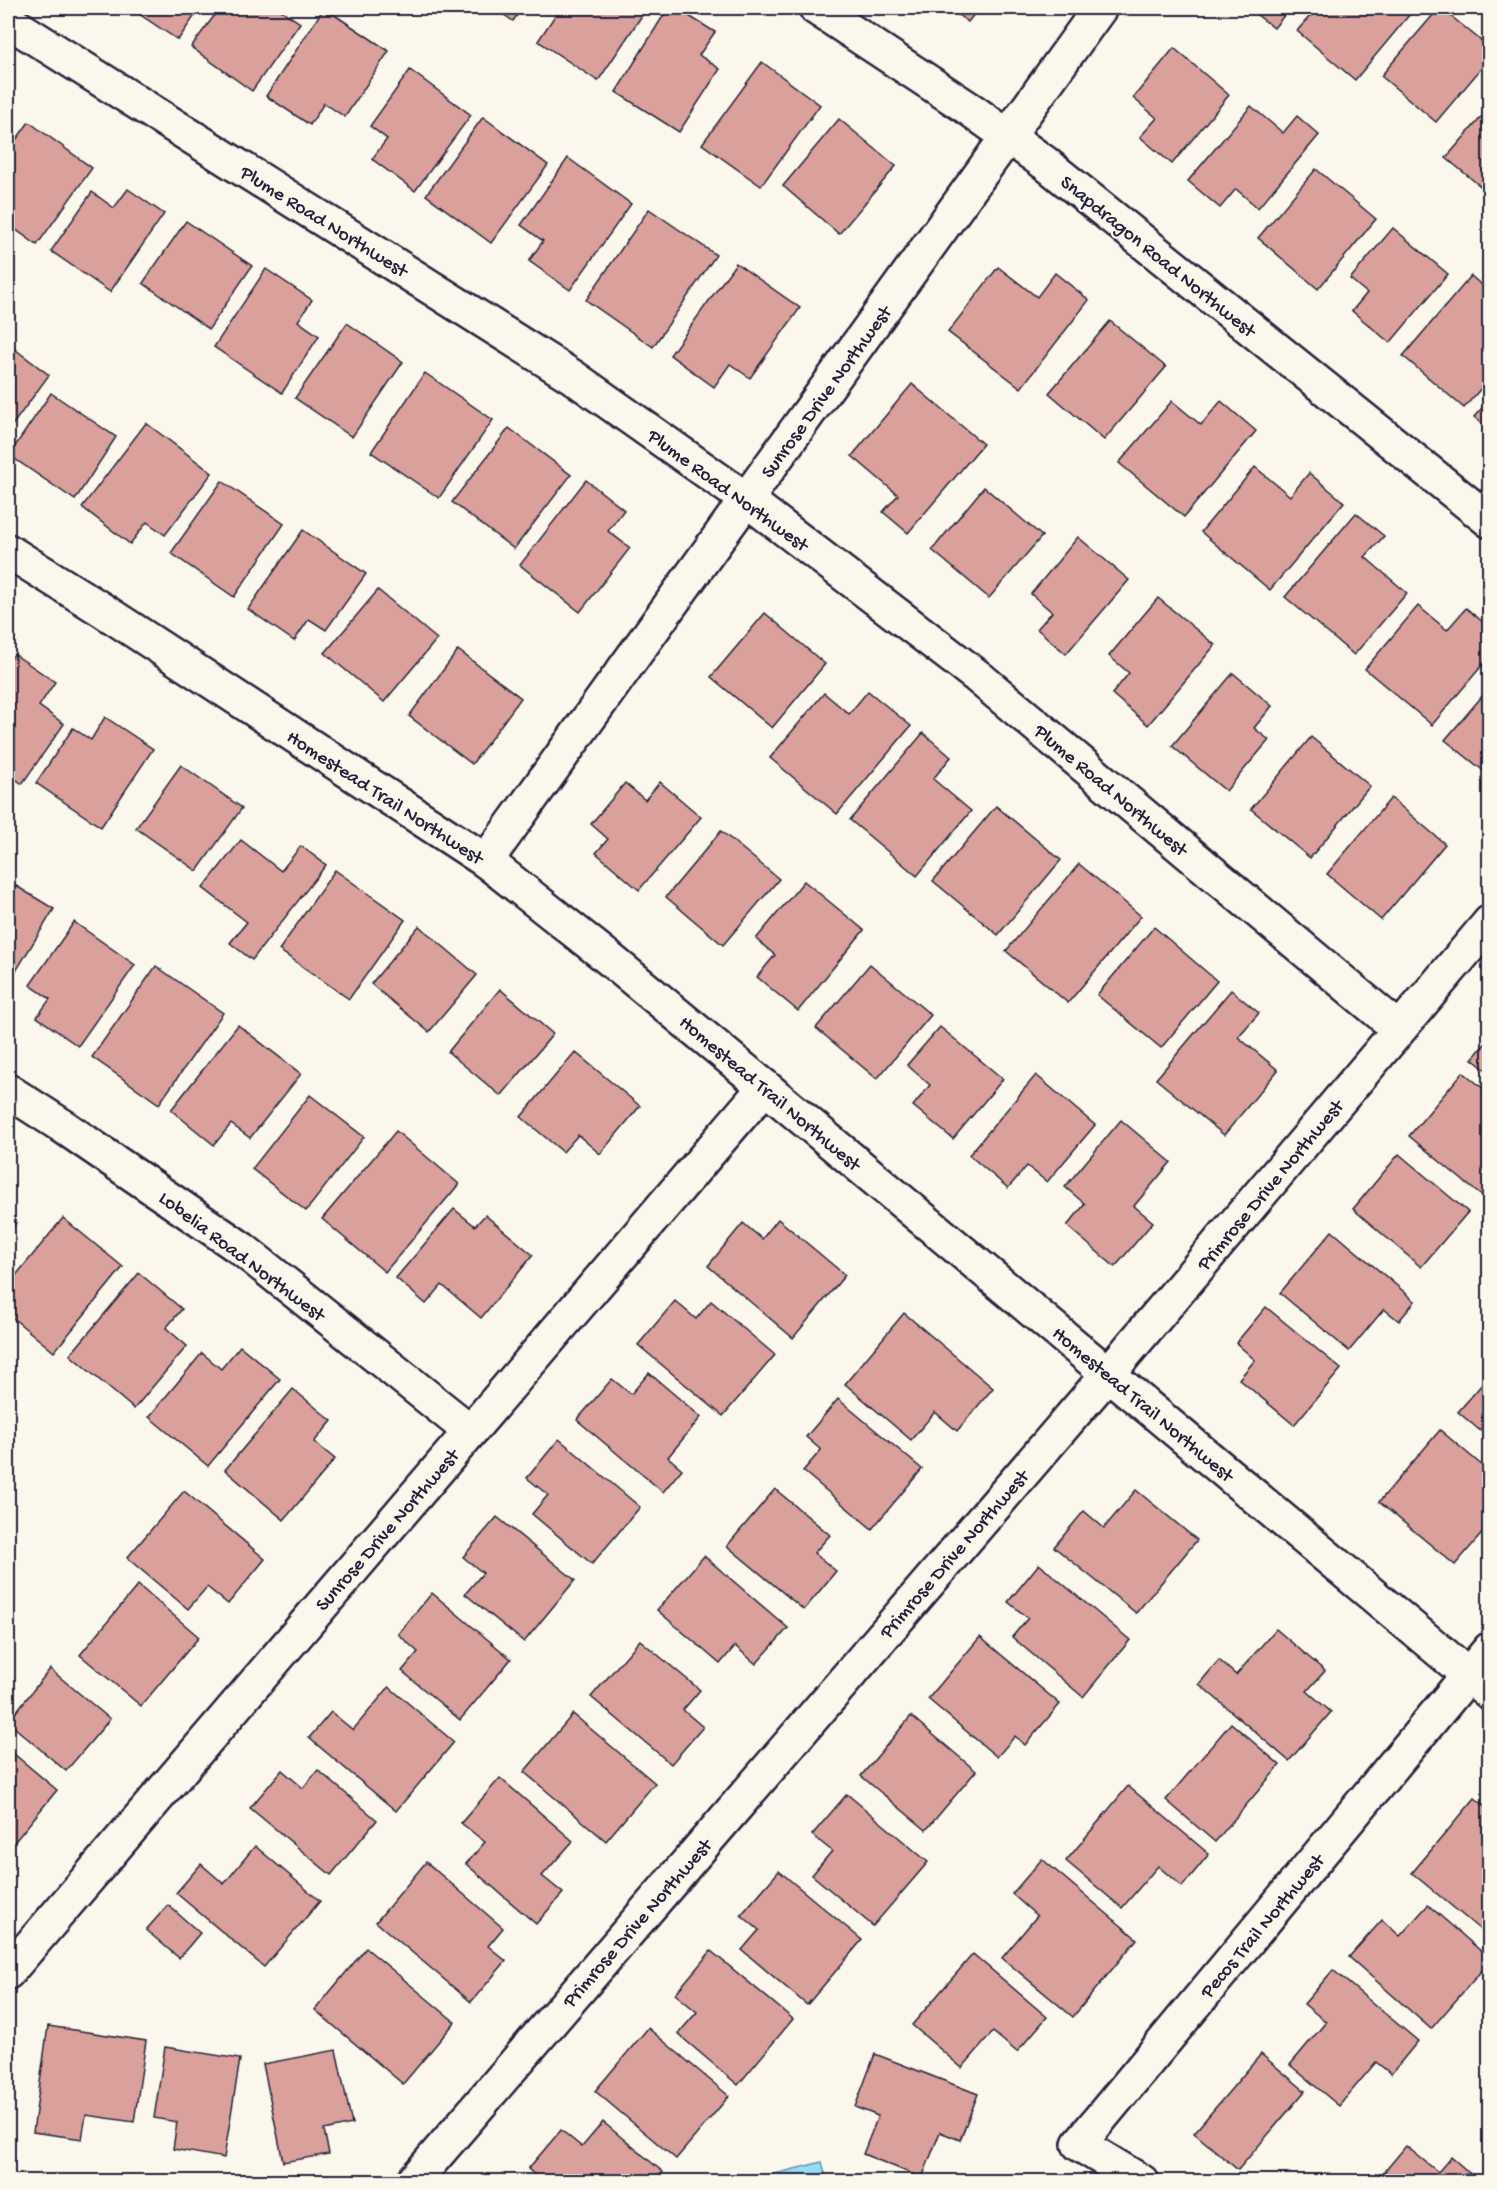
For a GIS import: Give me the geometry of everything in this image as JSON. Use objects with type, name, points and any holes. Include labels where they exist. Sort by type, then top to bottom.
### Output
[{"type":"street","name":"Snapdragon Road Northwest","points":[[816,8],[971,110],[1045,163],[1490,521]]},
{"type":"street","name":"Sunrose Drive Northwest","points":[[486,861],[1100,8]]},
{"type":"street","name":"Plume Road Northwest","points":[[8,21],[573,376],[747,500],[977,676],[1399,1029]]},
{"type":"street","name":"Homestead Trail Northwest","points":[[8,551],[101,609],[486,861],[765,1087],[1479,1684]]},
{"type":"street","name":"Primrose Drive Northwest","points":[[413,2181],[1108,1374],[1490,922]]},
{"type":"street","name":"Sunrose Drive Northwest","points":[[8,1972],[765,1087]]},
{"type":"street","name":"Lobelia Road Northwest","points":[[8,1091],[242,1249],[470,1431]]},
{"type":"street","name":"Pecos Trail Northwest","points":[[1142,2181],[1079,2144],[1479,1684],[1490,1649]]},
{"type":"water","points":[[822,2162],[827,2181],[764,2181],[763,2177]]},
{"type":"building","points":[[130,8],[200,8],[178,40]]},
{"type":"building","points":[[220,8],[278,8],[300,23],[252,91],[191,47]]},
{"type":"building","points":[[324,8],[389,51],[345,117],[324,103],[310,125],[266,96]]},
{"type":"building","points":[[494,8],[522,8],[513,21]]},
{"type":"building","points":[[560,8],[647,8],[598,81],[538,41]]},
{"type":"building","points":[[668,8],[676,8],[715,32],[699,55],[720,69],[679,132],[616,92]]},
{"type":"building","points":[[948,8],[979,8],[968,22]]},
{"type":"building","points":[[1248,8],[1290,8],[1274,28]]},
{"type":"building","points":[[1317,8],[1415,8],[1355,80],[1297,31]]},
{"type":"building","points":[[1439,8],[1490,48],[1490,58],[1436,122],[1381,76]]},
{"type":"building","points":[[1174,48],[1229,95],[1172,164],[1140,137],[1157,118],[1133,98]]},
{"type":"building","points":[[762,62],[820,105],[761,186],[702,144]]},
{"type":"building","points":[[410,70],[471,115],[415,191],[372,159],[387,139],[370,126]]},
{"type":"building","points":[[1251,106],[1283,133],[1297,116],[1319,135],[1258,208],[1236,189],[1220,208],[1188,181]]},
{"type":"building","points":[[1490,107],[1490,194],[1446,158]]},
{"type":"building","points":[[483,117],[548,165],[491,243],[426,195]]},
{"type":"building","points":[[839,119],[896,166],[839,234],[783,186]]},
{"type":"building","points":[[29,122],[92,168],[37,245],[8,224],[8,151]]},
{"type":"building","points":[[568,158],[631,204],[570,290],[529,261],[543,241],[521,225]]},
{"type":"building","points":[[1316,169],[1376,219],[1318,289],[1258,238]]},
{"type":"building","points":[[128,189],[164,214],[110,292],[51,251],[92,192],[114,208]]},
{"type":"building","points":[[649,209],[716,255],[653,347],[586,300]]},
{"type":"building","points":[[186,221],[252,266],[209,329],[143,283]]},
{"type":"building","points":[[1393,228],[1448,274],[1390,343],[1352,311],[1367,293],[1350,279]]},
{"type":"building","points":[[736,263],[800,308],[750,378],[730,364],[714,387],[670,355]]},
{"type":"building","points":[[998,267],[1037,297],[1055,273],[1089,300],[1021,388],[948,332]]},
{"type":"building","points":[[266,269],[312,300],[298,321],[319,336],[282,393],[214,347]]},
{"type":"building","points":[[1471,276],[1490,292],[1490,378],[1464,408],[1403,356]]},
{"type":"building","points":[[1110,321],[1166,367],[1104,440],[1049,393]]},
{"type":"building","points":[[347,323],[403,362],[352,437],[295,398]]},
{"type":"building","points":[[8,344],[49,375],[8,431]]},
{"type":"building","points":[[425,373],[493,420],[439,498],[371,452]]},
{"type":"building","points":[[912,384],[983,444],[908,533],[883,512],[898,495],[852,456]]},
{"type":"building","points":[[51,393],[116,437],[75,500],[9,455]]},
{"type":"building","points":[[1490,399],[1490,430],[1474,417]]},
{"type":"building","points":[[1172,401],[1201,425],[1221,401],[1256,431],[1184,517],[1119,463]]},
{"type":"building","points":[[146,423],[212,473],[165,535],[147,522],[130,544],[82,507]]},
{"type":"building","points":[[509,428],[571,475],[514,549],[452,502]]},
{"type":"building","points":[[1255,467],[1290,496],[1309,473],[1344,502],[1270,590],[1201,532]]},
{"type":"building","points":[[586,480],[624,510],[608,531],[630,548],[580,612],[520,565]]},
{"type":"building","points":[[222,481],[284,524],[234,597],[171,553]]},
{"type":"building","points":[[984,487],[1042,536],[989,598],[932,550]]},
{"type":"building","points":[[1356,513],[1384,536],[1365,557],[1407,593],[1354,655],[1285,597]]},
{"type":"building","points":[[303,530],[366,574],[326,630],[309,619],[294,641],[248,609]]},
{"type":"building","points":[[1078,537],[1129,580],[1066,654],[1037,629],[1052,612],[1031,594]]},
{"type":"building","points":[[378,590],[437,639],[384,702],[325,653]]},
{"type":"building","points":[[1158,598],[1215,645],[1148,725],[1112,694],[1129,673],[1109,656]]},
{"type":"building","points":[[1418,606],[1447,630],[1466,608],[1490,628],[1490,656],[1432,725],[1365,669]]},
{"type":"building","points":[[765,613],[825,664],[772,728],[711,677]]},
{"type":"building","points":[[458,650],[521,698],[472,764],[409,716]]},
{"type":"building","points":[[14,654],[55,682],[39,706],[64,724],[22,784],[8,773],[8,663]]},
{"type":"building","points":[[1233,673],[1272,706],[1254,728],[1269,740],[1226,791],[1172,746]]},
{"type":"building","points":[[1490,687],[1490,776],[1445,740]]},
{"type":"building","points":[[868,691],[911,726],[837,814],[770,758],[824,693],[849,714]]},
{"type":"building","points":[[105,717],[153,749],[101,827],[36,783],[73,728],[91,740]]},
{"type":"building","points":[[923,733],[951,757],[933,779],[971,811],[917,876],[850,820]]},
{"type":"building","points":[[1311,737],[1370,786],[1310,858],[1251,809]]},
{"type":"building","points":[[181,765],[242,808],[197,871],[136,828]]},
{"type":"building","points":[[660,782],[701,817],[639,890],[596,853],[608,839],[591,824],[625,783],[645,800]]},
{"type":"building","points":[[1391,798],[1445,844],[1381,920],[1327,874]]},
{"type":"building","points":[[996,806],[1061,860],[998,935],[933,881]]},
{"type":"building","points":[[721,831],[779,879],[723,945],[666,897]]},
{"type":"building","points":[[241,840],[281,871],[301,846],[326,865],[252,960],[230,943],[247,922],[203,888]]},
{"type":"building","points":[[1079,864],[1141,916],[1068,1003],[1006,951]]},
{"type":"building","points":[[335,870],[405,920],[349,999],[279,950]]},
{"type":"building","points":[[8,881],[54,909],[13,976],[8,972]]},
{"type":"building","points":[[804,881],[864,930],[798,1011],[757,977],[775,955],[756,939]]},
{"type":"building","points":[[74,922],[135,965],[78,1046],[37,1017],[50,999],[30,985]]},
{"type":"building","points":[[419,926],[477,975],[429,1032],[371,984]]},
{"type":"building","points":[[1154,927],[1217,981],[1161,1048],[1097,995]]},
{"type":"building","points":[[870,964],[931,1015],[877,1079],[816,1028]]},
{"type":"building","points":[[156,966],[223,1013],[159,1104],[92,1057]]},
{"type":"building","points":[[500,989],[553,1034],[501,1096],[448,1052]]},
{"type":"building","points":[[1231,990],[1259,1013],[1238,1037],[1278,1070],[1224,1135],[1156,1079]]},
{"type":"building","points":[[238,1025],[301,1074],[250,1138],[231,1124],[214,1145],[171,1110]]},
{"type":"building","points":[[940,1027],[1003,1079],[953,1139],[913,1106],[930,1085],[907,1065]]},
{"type":"building","points":[[1490,1038],[1490,1073],[1472,1059]]},
{"type":"building","points":[[575,1052],[640,1106],[600,1154],[578,1135],[563,1152],[521,1117]]},
{"type":"building","points":[[1463,1072],[1490,1094],[1490,1203],[1409,1136]]},
{"type":"building","points":[[1036,1075],[1095,1125],[1047,1182],[1027,1166],[1008,1188],[969,1155]]},
{"type":"building","points":[[310,1095],[364,1137],[306,1211],[252,1169]]},
{"type":"building","points":[[1121,1120],[1171,1162],[1134,1206],[1153,1222],[1115,1267],[1067,1226],[1085,1204],[1065,1187]]},
{"type":"building","points":[[396,1131],[459,1184],[385,1272],[322,1219]]},
{"type":"building","points":[[1399,1154],[1468,1212],[1421,1267],[1353,1209]]},
{"type":"building","points":[[454,1209],[475,1226],[485,1215],[533,1255],[481,1318],[442,1285],[426,1304],[396,1278]]},
{"type":"building","points":[[8,1218],[16,1222],[8,1239]]},
{"type":"building","points":[[63,1218],[123,1267],[54,1352],[8,1314],[8,1285]]},
{"type":"building","points":[[778,1219],[845,1275],[793,1338],[708,1266],[743,1223],[762,1239]]},
{"type":"building","points":[[1332,1231],[1415,1301],[1399,1321],[1384,1309],[1349,1351],[1280,1293]]},
{"type":"building","points":[[139,1273],[182,1309],[166,1328],[187,1346],[134,1409],[70,1355]]},
{"type":"building","points":[[675,1301],[696,1319],[711,1301],[775,1355],[723,1416],[638,1345]]},
{"type":"building","points":[[1266,1307],[1341,1369],[1294,1425],[1239,1379],[1255,1360],[1236,1343]]},
{"type":"building","points":[[904,1313],[993,1388],[957,1431],[935,1412],[911,1440],[845,1384]]},
{"type":"building","points":[[240,1346],[280,1379],[208,1466],[149,1417],[202,1353],[221,1369]]},
{"type":"building","points":[[649,1373],[701,1417],[668,1457],[682,1469],[663,1492],[577,1420],[612,1379],[631,1394]]},
{"type":"building","points":[[1490,1375],[1490,1439],[1458,1412]]},
{"type":"building","points":[[293,1389],[332,1421],[314,1442],[335,1459],[284,1520],[225,1470]]},
{"type":"building","points":[[838,1399],[922,1469],[872,1529],[803,1471],[821,1450],[806,1437]]},
{"type":"building","points":[[1440,1430],[1490,1472],[1490,1524],[1455,1565],[1379,1502]]},
{"type":"building","points":[[559,1439],[640,1507],[592,1564],[532,1514],[548,1495],[527,1478]]},
{"type":"building","points":[[775,1489],[830,1535],[814,1553],[836,1571],[804,1610],[727,1546]]},
{"type":"building","points":[[1136,1490],[1197,1540],[1136,1613],[1054,1547],[1084,1511],[1104,1528]]},
{"type":"building","points":[[184,1491],[265,1559],[228,1604],[207,1587],[188,1609],[127,1558]]},
{"type":"building","points":[[497,1517],[575,1580],[524,1642],[465,1594],[483,1573],[463,1557]]},
{"type":"building","points":[[704,1556],[788,1628],[756,1664],[735,1646],[720,1664],[657,1610]]},
{"type":"building","points":[[1039,1564],[1130,1640],[1083,1697],[1012,1637],[1028,1618],[1008,1602]]},
{"type":"building","points":[[138,1585],[199,1637],[141,1706],[80,1655]]},
{"type":"building","points":[[432,1593],[511,1659],[460,1720],[402,1671],[418,1652],[398,1634]]},
{"type":"building","points":[[1276,1629],[1325,1671],[1307,1691],[1331,1712],[1289,1761],[1199,1684],[1219,1660],[1236,1675]]},
{"type":"building","points":[[980,1637],[1060,1704],[1025,1745],[1015,1736],[997,1757],[928,1699]]},
{"type":"building","points":[[640,1640],[700,1690],[683,1710],[703,1727],[671,1764],[591,1697]]},
{"type":"building","points":[[50,1669],[110,1719],[66,1771],[8,1722]]},
{"type":"building","points":[[389,1687],[454,1742],[396,1811],[309,1738],[331,1712],[353,1730]]},
{"type":"building","points":[[573,1714],[655,1783],[606,1841],[524,1772]]},
{"type":"building","points":[[911,1716],[976,1771],[926,1830],[861,1776]]},
{"type":"building","points":[[1231,1723],[1280,1765],[1215,1842],[1166,1800]]},
{"type":"building","points":[[8,1749],[57,1790],[8,1850]]},
{"type":"building","points":[[282,1770],[303,1788],[318,1770],[377,1820],[331,1875],[250,1808]]},
{"type":"building","points":[[500,1778],[573,1841],[542,1876],[563,1893],[536,1924],[466,1864],[485,1842],[461,1823]]},
{"type":"building","points":[[1128,1786],[1209,1854],[1182,1887],[1158,1866],[1122,1908],[1066,1861]]},
{"type":"building","points":[[847,1794],[928,1862],[873,1926],[812,1875],[832,1851],[812,1835]]},
{"type":"building","points":[[1475,1798],[1490,1810],[1490,1938],[1412,1873]]},
{"type":"building","points":[[255,1846],[320,1901],[264,1967],[176,1893],[201,1864],[224,1884]]},
{"type":"building","points":[[1042,1859],[1137,1939],[1073,2017],[1002,1958],[1037,1916],[1012,1894]]},
{"type":"building","points":[[426,1862],[503,1928],[488,1946],[506,1961],[471,2002],[376,1922]]},
{"type":"building","points":[[779,1871],[862,1940],[807,2005],[742,1950],[759,1930],[741,1915]]},
{"type":"building","points":[[168,1905],[200,1933],[179,1958],[146,1930]]},
{"type":"building","points":[[1428,1905],[1490,1959],[1431,2029],[1349,1957],[1382,1920],[1400,1936]]},
{"type":"building","points":[[366,1948],[455,2022],[403,2084],[315,2010]]},
{"type":"building","points":[[711,1951],[793,2019],[738,2085],[678,2034],[697,2012],[675,1994]]},
{"type":"building","points":[[973,1954],[1047,2017],[1017,2052],[993,2032],[962,2068],[912,2025]]},
{"type":"building","points":[[1333,1970],[1418,2041],[1391,2074],[1376,2062],[1339,2106],[1290,2065],[1326,2022],[1304,2004]]},
{"type":"building","points":[[48,2026],[146,2041],[134,2122],[86,2115],[82,2139],[33,2132]]},
{"type":"building","points":[[648,2028],[729,2096],[676,2159],[595,2091]]},
{"type":"building","points":[[165,2047],[240,2059],[224,2158],[173,2149],[177,2122],[154,2118]]},
{"type":"building","points":[[336,2050],[352,2124],[324,2130],[329,2154],[283,2162],[263,2064]]},
{"type":"building","points":[[875,2054],[978,2094],[960,2140],[940,2132],[922,2178],[863,2154],[878,2116],[855,2107]]},
{"type":"building","points":[[1261,2054],[1305,2091],[1238,2170],[1194,2133]]},
{"type":"building","points":[[603,2122],[663,2172],[655,2182],[543,2182],[528,2169],[561,2130],[582,2147]]},
{"type":"building","points":[[1406,2146],[1438,2172],[1451,2157],[1480,2182],[1376,2182]]}]
